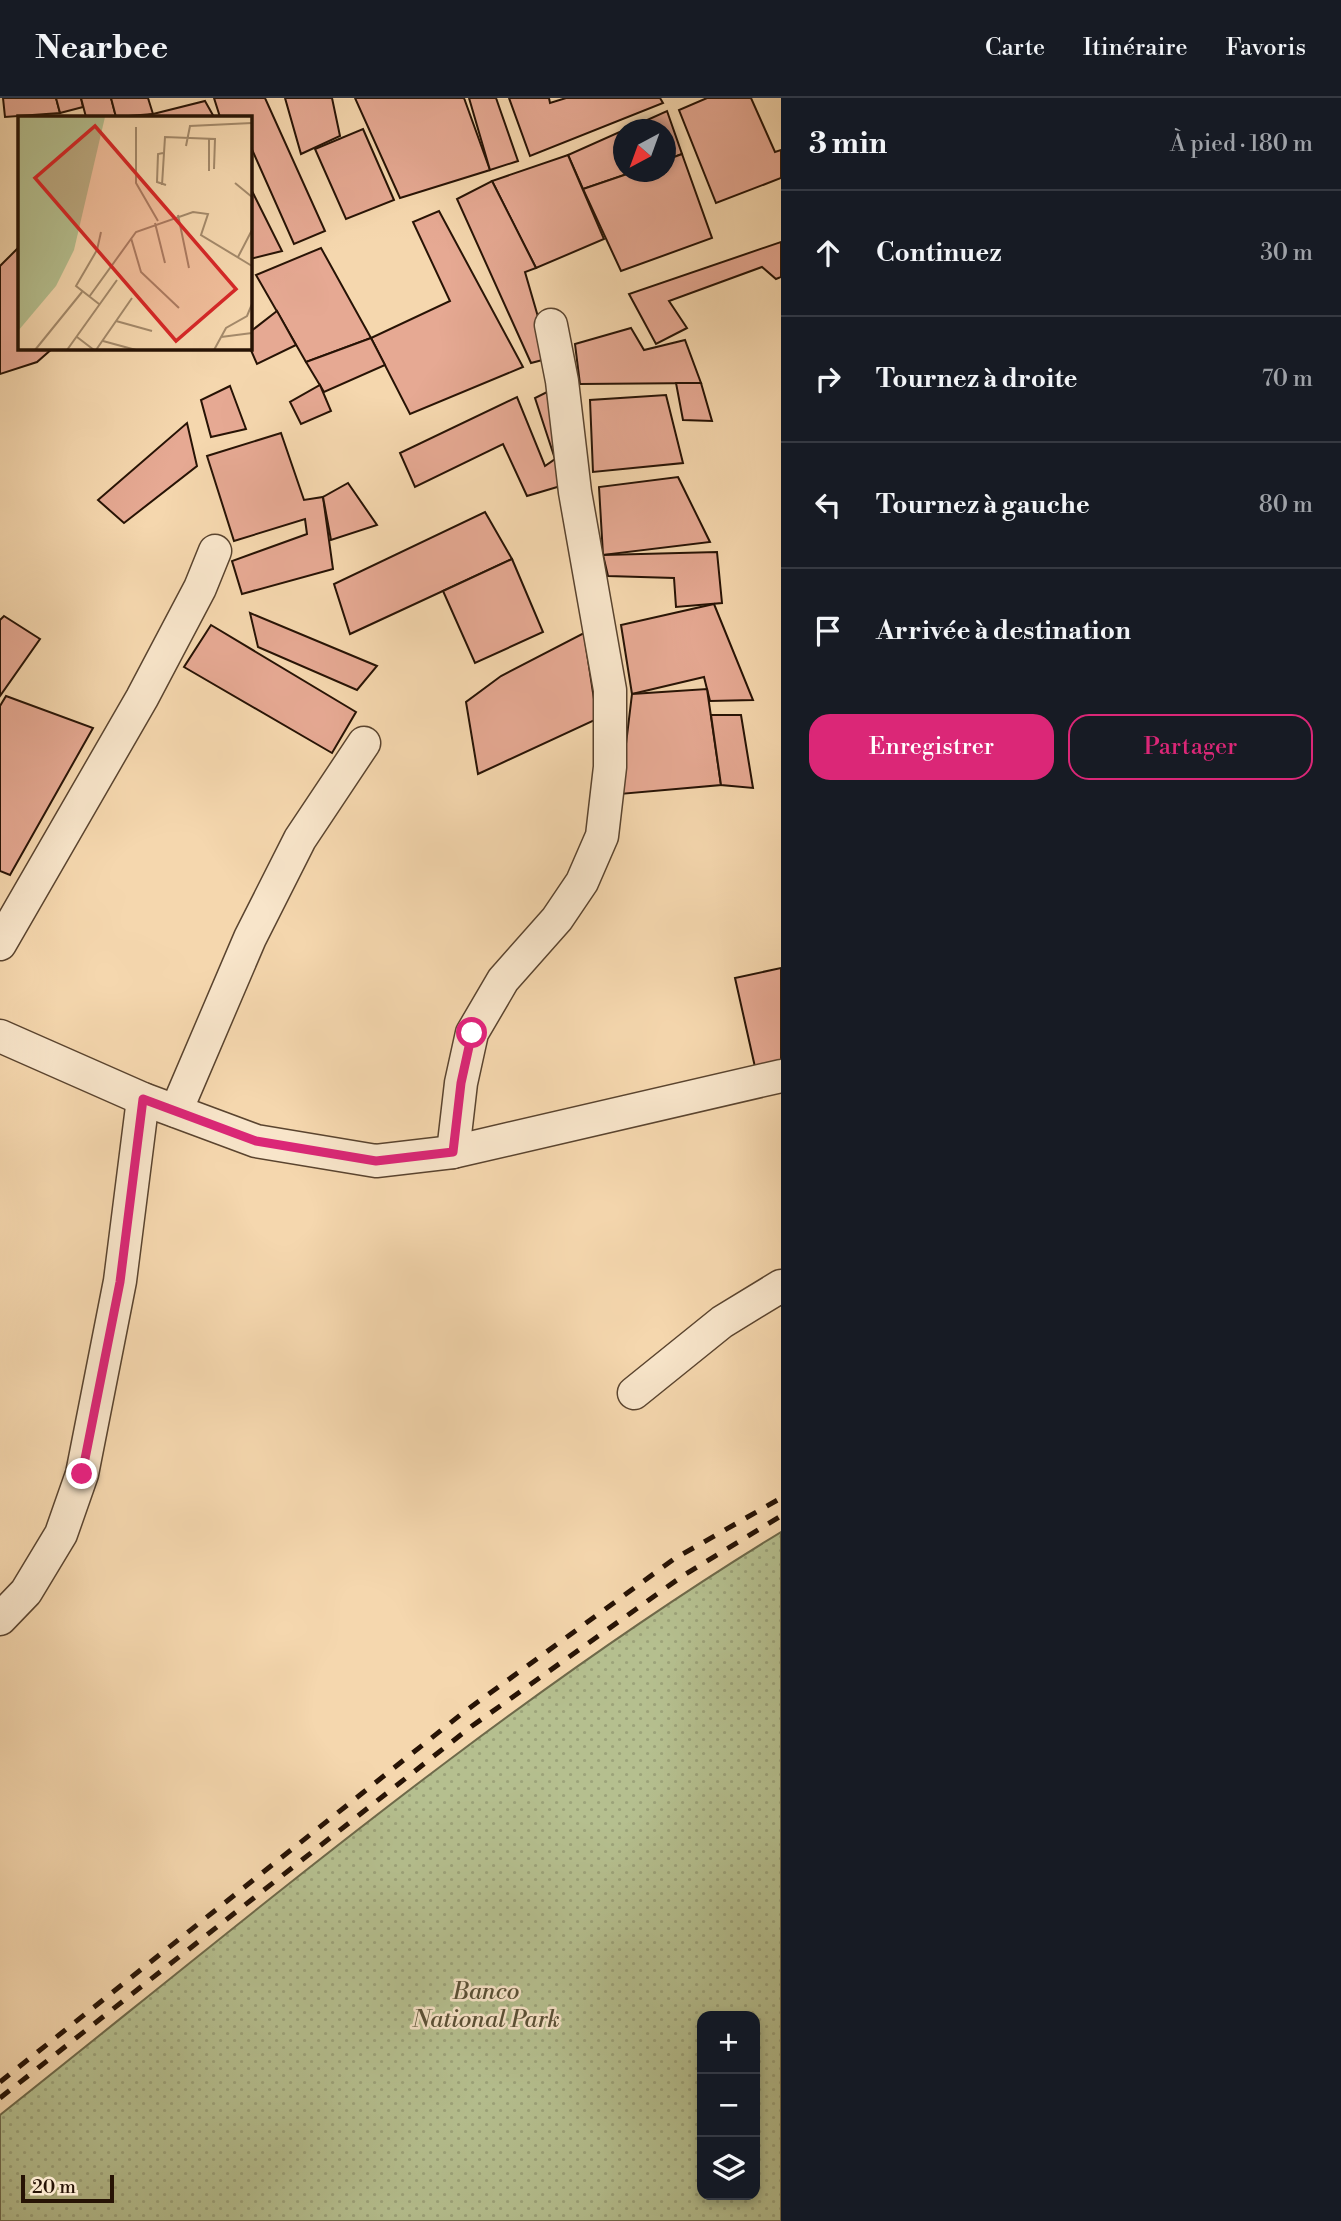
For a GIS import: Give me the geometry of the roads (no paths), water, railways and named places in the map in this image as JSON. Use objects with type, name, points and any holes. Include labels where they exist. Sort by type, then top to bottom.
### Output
[{"type":"street","points":[[453,1152],[461,1083],[472,1033],[503,980],[557,919],[582,882],[602,836],[610,767],[610,690],[575,492],[562,381],[551,325]]},
{"type":"street","points":[[0,944],[142,698],[200,588],[215,551]]},
{"type":"street","points":[[176,1111],[250,938],[300,839],[364,743]]},
{"type":"street","points":[[0,1036],[143,1099],[256,1141],[376,1161],[453,1152],[781,1076]]},
{"type":"street","points":[[0,1619],[26,1592],[61,1534],[82,1474],[120,1282],[143,1099]]},
{"type":"street","points":[[634,1393],[722,1322],[781,1286]]},
{"type":"railway","points":[[0,2082],[464,1712],[674,1559],[781,1498]]},
{"type":"railway","points":[[0,2098],[472,1726],[684,1575],[781,1516]]},
{"type":"park label","name":"Banco National Park","points":[[486,2006]]}]
